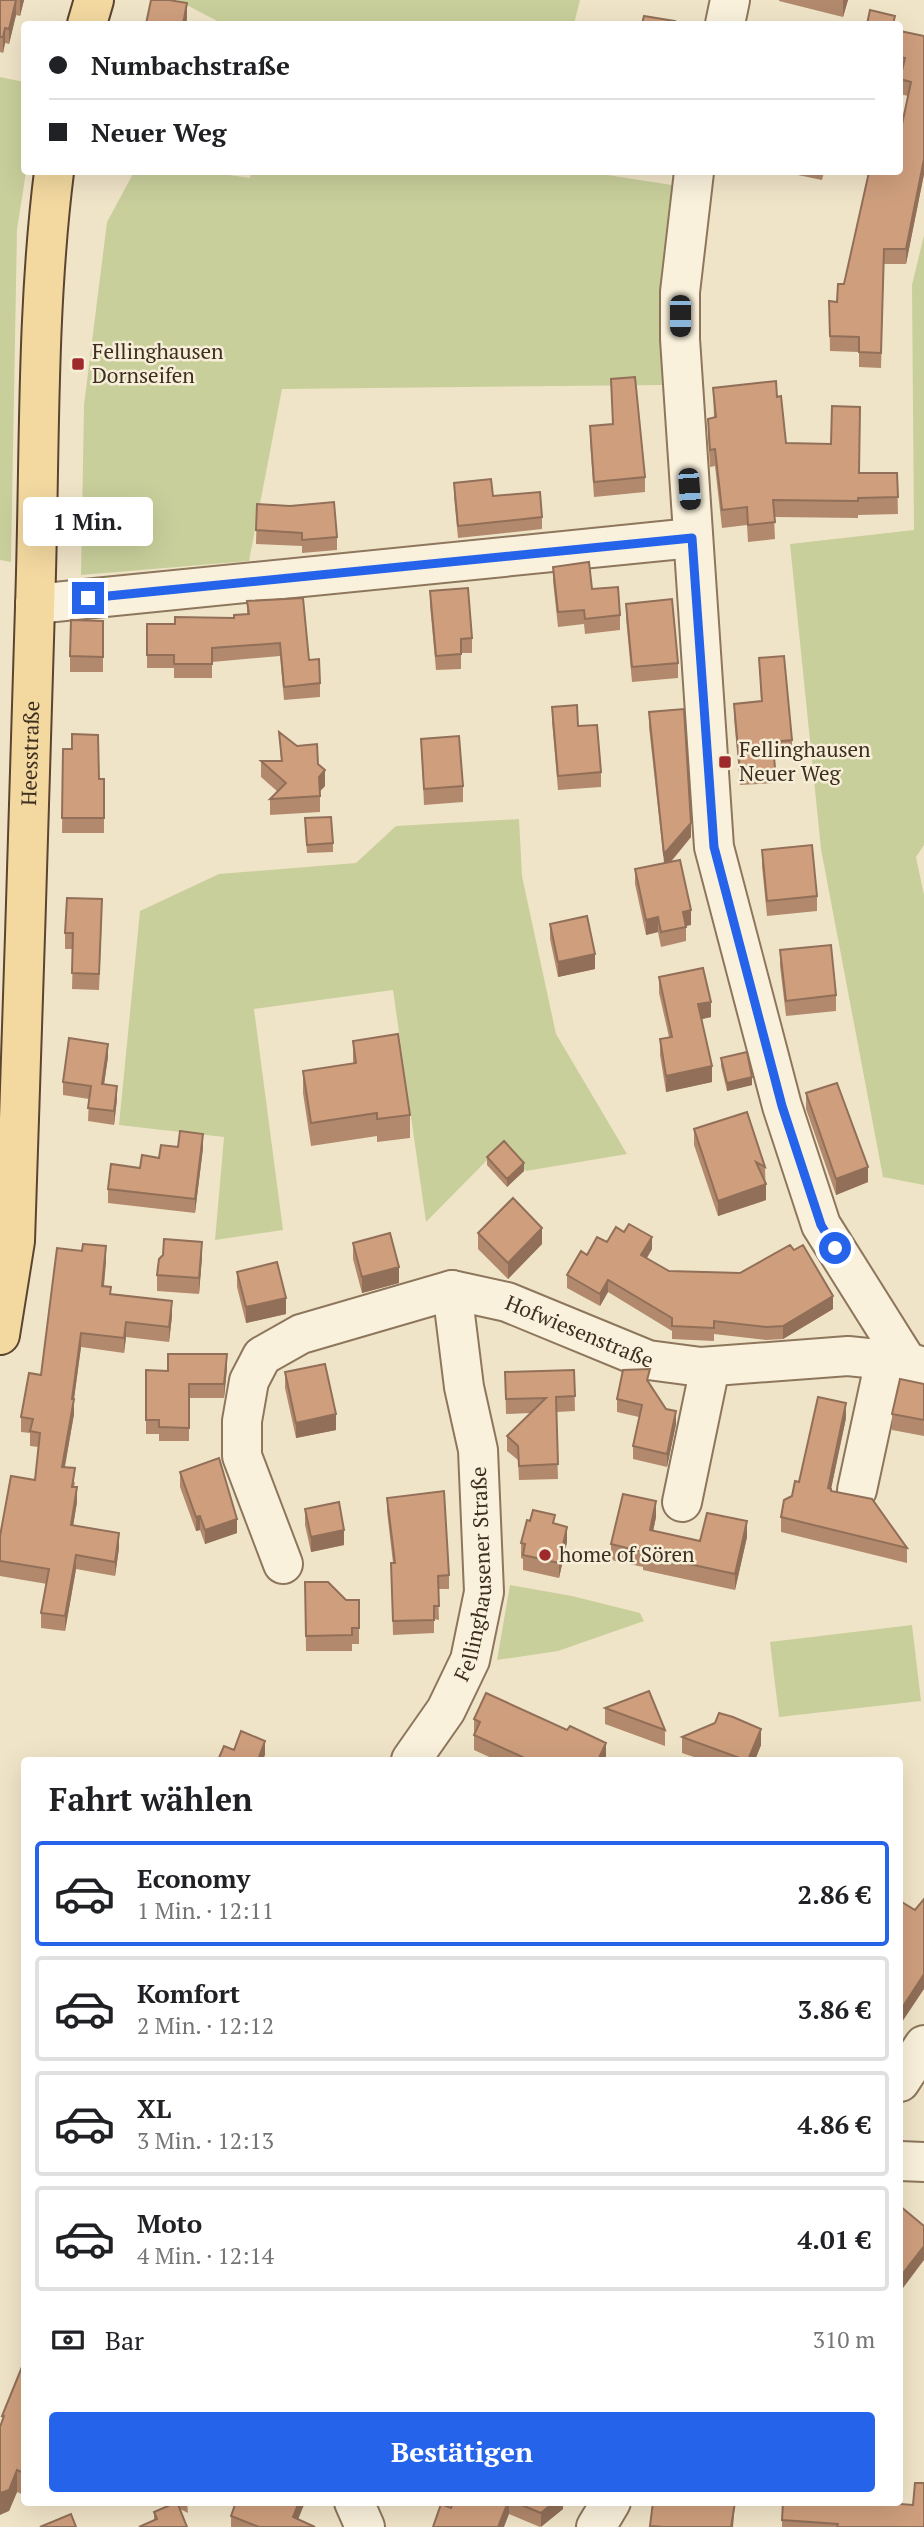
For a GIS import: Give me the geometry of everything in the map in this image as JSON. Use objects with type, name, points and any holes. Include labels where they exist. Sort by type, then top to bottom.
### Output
[{"type":"main road","points":[[88,21],[94,0]]},
{"type":"main road","name":"Heesstraße","points":[[0,1335],[15,1241],[36,604],[40,369],[47,226],[54,175]]},
{"type":"street","points":[[726,21],[730,0]]},
{"type":"street","points":[[693,175],[689,193],[680,292],[680,328],[714,847],[782,1106],[821,1225],[905,1363],[857,1490]]},
{"type":"street","points":[[36,604],[692,538]]},
{"type":"street","points":[[283,1564],[242,1456],[242,1421],[250,1381],[262,1356],[301,1334],[452,1290]]},
{"type":"street","name":"Hofwiesenstraße","points":[[452,1290],[507,1302],[648,1360],[710,1367],[848,1356],[905,1363]]},
{"type":"street","name":"Fellinghausener Straße","points":[[413,1757],[446,1710],[470,1660],[484,1592],[478,1450],[464,1387],[452,1290]]},
{"type":"street","points":[[682,1502],[710,1367]]},
{"type":"street","points":[[903,2077],[924,2045]]},
{"type":"street","points":[[903,2161],[924,2162]]},
{"type":"street","points":[[356,2506],[365,2527]]},
{"type":"street","points":[[596,2527],[609,2506]]},
{"type":"green space","points":[[177,0],[580,0],[575,21],[217,21]]},
{"type":"green space","points":[[0,77],[21,81],[21,175],[26,175],[17,230],[11,562],[0,560]]},
{"type":"green space","points":[[132,175],[229,175],[250,178],[250,175],[607,175],[678,186],[662,385],[282,389],[249,561],[81,575],[84,405],[107,222]]},
{"type":"green space","points":[[924,235],[924,845],[916,857],[924,895],[924,1185],[883,1177],[821,849],[790,544],[914,530],[912,285]]},
{"type":"green space","points":[[519,819],[522,876],[556,1034],[627,1154],[526,1171],[502,1145],[426,1222],[393,990],[254,1009],[283,1230],[215,1240],[224,1137],[119,1125],[140,911],[219,874],[356,863],[396,826]]},
{"type":"green space","points":[[510,1585],[572,1596],[640,1613],[644,1621],[558,1651],[497,1660]]},
{"type":"green space","points":[[912,1625],[921,1701],[779,1717],[770,1642]]},
{"type":"building","points":[[0,0],[16,0],[9,29],[5,28],[3,37],[0,37]]},
{"type":"building","points":[[151,0],[187,3],[184,21],[147,21]]},
{"type":"building","points":[[870,10],[895,16],[894,21],[868,21]]},
{"type":"building","points":[[644,16],[675,21],[643,21]]},
{"type":"building","points":[[903,32],[924,36],[924,159],[906,249],[884,249],[881,353],[859,352],[859,337],[830,336],[829,301],[837,302],[838,284],[844,284],[868,175],[903,175],[903,120],[911,82],[903,80]]},
{"type":"building","points":[[635,377],[645,477],[594,482],[590,426],[613,424],[611,379]]},
{"type":"building","points":[[776,381],[777,397],[781,396],[786,443],[831,444],[832,406],[860,407],[859,473],[897,473],[898,497],[858,498],[858,501],[773,500],[775,522],[748,525],[747,507],[722,510],[715,449],[710,450],[708,419],[716,417],[713,388]]},
{"type":"building","points":[[491,479],[493,496],[540,492],[542,517],[458,526],[454,483]]},
{"type":"building","points":[[334,502],[337,537],[302,540],[302,533],[256,530],[257,504],[290,506]]},
{"type":"building","points":[[589,562],[592,589],[618,587],[620,615],[585,619],[584,610],[558,612],[553,567]]},
{"type":"building","points":[[468,588],[472,638],[461,639],[461,654],[436,656],[430,591]]},
{"type":"building","points":[[303,598],[309,660],[319,659],[320,683],[284,687],[280,643],[212,648],[212,664],[174,664],[174,655],[147,655],[147,624],[175,624],[175,617],[234,618],[234,615],[249,614],[247,601]]},
{"type":"building","points":[[672,599],[678,663],[632,667],[626,604]]},
{"type":"building","points":[[71,620],[103,621],[103,657],[70,656]]},
{"type":"building","points":[[784,656],[792,740],[773,742],[775,769],[740,771],[734,704],[762,701],[759,658]]},
{"type":"building","points":[[577,705],[578,726],[597,725],[601,772],[558,776],[552,707]]},
{"type":"building","points":[[684,709],[691,823],[664,854],[649,712]]},
{"type":"building","points":[[279,732],[297,746],[317,744],[318,764],[325,770],[319,777],[320,796],[270,799],[286,783],[261,761],[282,761]]},
{"type":"building","points":[[72,734],[98,735],[99,779],[104,779],[104,818],[62,818],[63,749],[72,749]]},
{"type":"building","points":[[459,736],[463,786],[424,789],[421,739]]},
{"type":"building","points":[[331,817],[333,843],[307,845],[305,818]]},
{"type":"building","points":[[812,845],[817,896],[767,901],[762,850]]},
{"type":"building","points":[[680,860],[691,910],[683,912],[686,927],[661,932],[658,917],[646,920],[635,869]]},
{"type":"building","points":[[67,898],[102,899],[99,974],[72,973],[73,933],[65,933]]},
{"type":"building","points":[[587,916],[595,954],[558,962],[550,924]]},
{"type":"building","points":[[831,945],[836,995],[786,1001],[780,950]]},
{"type":"building","points":[[703,968],[711,1002],[698,1004],[712,1066],[666,1076],[660,1039],[672,1037],[659,977]]},
{"type":"building","points":[[398,1034],[410,1115],[377,1119],[377,1113],[311,1123],[303,1071],[356,1063],[353,1041]]},
{"type":"building","points":[[69,1038],[108,1044],[102,1084],[117,1086],[114,1111],[88,1108],[91,1086],[63,1082]]},
{"type":"building","points":[[747,1052],[752,1077],[727,1083],[721,1058]]},
{"type":"building","points":[[837,1083],[868,1167],[836,1179],[806,1093]]},
{"type":"building","points":[[747,1112],[765,1167],[756,1162],[766,1184],[718,1201],[694,1129]]},
{"type":"building","points":[[180,1131],[203,1134],[195,1199],[108,1189],[111,1164],[140,1168],[142,1155],[159,1158],[161,1145],[178,1147]]},
{"type":"building","points":[[504,1141],[524,1163],[507,1179],[487,1157]]},
{"type":"building","points":[[513,1198],[542,1228],[508,1263],[478,1233]]},
{"type":"building","points":[[629,1224],[652,1237],[641,1255],[669,1271],[740,1273],[790,1245],[794,1250],[803,1245],[833,1296],[783,1326],[766,1327],[714,1321],[714,1328],[672,1326],[672,1318],[608,1280],[600,1294],[567,1275],[581,1251],[587,1255],[597,1237],[607,1242],[616,1227],[624,1232]]},
{"type":"building","points":[[390,1233],[399,1267],[362,1277],[353,1243]]},
{"type":"building","points":[[164,1239],[202,1242],[199,1278],[157,1275]]},
{"type":"building","points":[[83,1244],[106,1246],[102,1286],[111,1287],[110,1294],[172,1301],[169,1327],[126,1322],[124,1338],[81,1333],[74,1399],[62,1467],[75,1468],[72,1487],[77,1487],[71,1525],[119,1533],[115,1562],[76,1555],[65,1616],[41,1613],[49,1569],[0,1561],[0,1536],[11,1476],[35,1480],[40,1433],[30,1431],[33,1419],[21,1417],[29,1373],[41,1375],[57,1248],[82,1251]]},
{"type":"building","points":[[277,1262],[286,1298],[246,1307],[237,1272]]},
{"type":"building","points":[[168,1354],[227,1354],[224,1384],[189,1384],[189,1428],[159,1427],[159,1420],[146,1420],[146,1370],[168,1371]]},
{"type":"building","points":[[325,1364],[336,1414],[296,1423],[285,1372]]},
{"type":"building","points":[[650,1369],[647,1380],[666,1409],[676,1411],[667,1454],[633,1446],[642,1405],[617,1399],[623,1370]]},
{"type":"building","points":[[574,1370],[575,1396],[556,1397],[558,1464],[519,1466],[518,1446],[507,1436],[546,1398],[506,1399],[505,1372]]},
{"type":"building","points":[[900,1379],[924,1384],[924,1420],[892,1414]]},
{"type":"building","points":[[818,1397],[846,1403],[828,1488],[831,1491],[872,1499],[907,1548],[781,1517],[784,1500],[792,1496],[795,1481],[799,1482]]},
{"type":"building","points":[[219,1458],[237,1519],[205,1530],[200,1516],[196,1517],[180,1472]]},
{"type":"building","points":[[444,1491],[449,1575],[438,1576],[439,1606],[434,1606],[434,1620],[393,1621],[391,1563],[395,1563],[387,1498]]},
{"type":"building","points":[[623,1494],[656,1501],[650,1530],[700,1541],[707,1513],[747,1521],[735,1574],[643,1554],[611,1544]]},
{"type":"building","points":[[339,1502],[344,1530],[311,1537],[305,1509]]},
{"type":"building","points":[[533,1510],[555,1515],[553,1523],[567,1527],[559,1563],[523,1555],[525,1544],[521,1543],[527,1520],[530,1521]]},
{"type":"building","points":[[305,1582],[328,1582],[346,1600],[359,1600],[359,1628],[352,1628],[352,1635],[306,1636]]},
{"type":"building","points":[[649,1691],[665,1730],[605,1708]]},
{"type":"building","points":[[486,1693],[567,1730],[570,1726],[606,1743],[599,1757],[522,1757],[474,1735],[480,1722],[474,1719]]},
{"type":"building","points":[[719,1713],[761,1729],[749,1757],[737,1757],[682,1737],[715,1723]]},
{"type":"building","points":[[241,1731],[265,1741],[259,1757],[219,1757],[224,1746],[234,1750]]},
{"type":"building","points":[[924,1899],[924,1974],[903,2006],[903,1903],[915,1910]]},
{"type":"building","points":[[903,2208],[924,2226],[924,2246],[903,2273]]},
{"type":"building","points":[[21,2369],[21,2472],[17,2470],[9,2490],[0,2493],[0,2427],[4,2416]]},
{"type":"building","points":[[915,2483],[924,2483],[924,2527],[837,2527],[838,2524],[782,2520],[783,2506],[913,2505]]},
{"type":"building","points":[[168,2506],[179,2506],[187,2527],[139,2527],[157,2519],[154,2512]]},
{"type":"building","points":[[235,2506],[297,2506],[293,2517],[315,2527],[259,2527],[231,2516]]},
{"type":"building","points":[[440,2506],[506,2506],[498,2527],[433,2527]]},
{"type":"building","points":[[524,2506],[549,2506],[541,2513]]},
{"type":"building","points":[[652,2506],[734,2506],[731,2527],[650,2526]]},
{"type":"building","points":[[71,2514],[76,2527],[40,2527]]},
{"type":"place","name":"Fellinghausen Dornseifen","points":[[78,364]]},
{"type":"place","name":"Fellinghausen Neuer Weg","points":[[725,762]]},
{"type":"place","name":"home of Sören","points":[[545,1555]]},
{"type":"route","points":[[88,598],[692,538],[714,847],[782,1106],[821,1225],[835,1248]]}]
